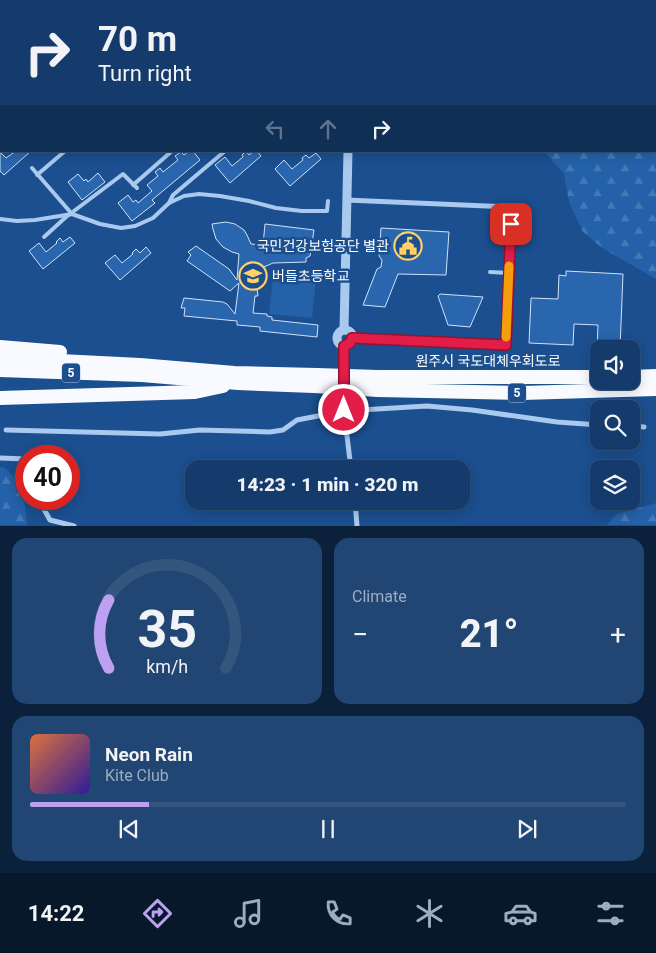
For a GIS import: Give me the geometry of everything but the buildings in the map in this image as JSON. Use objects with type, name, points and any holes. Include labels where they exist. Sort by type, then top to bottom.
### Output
[{"type":"highway","points":[[0,347],[209,366],[236,378]]},
{"type":"highway","name":"5","points":[[0,358],[236,378],[522,393],[656,389]]},
{"type":"highway","name":"5","points":[[0,370],[141,370]]},
{"type":"highway","points":[[640,377],[656,376]]},
{"type":"highway","name":"원주시 국도대체우회도로","points":[[378,384],[590,377]]},
{"type":"highway","points":[[0,398],[195,392],[236,378]]},
{"type":"street","points":[[344,330],[348,152]]},
{"type":"street","points":[[346,200],[511,207],[506,345],[352,338]]},
{"type":"street","points":[[344,330],[351,333],[352,338],[350,343],[344,346]]},
{"type":"street","points":[[344,330],[340,332],[337,339],[344,346]]},
{"type":"street","points":[[344,346],[344,410],[350,460]]},
{"type":"street","points":[[6,430],[160,434],[200,430],[270,432],[283,430],[297,420],[344,410],[427,406],[472,410],[557,422],[590,424]]},
{"type":"street","points":[[640,427],[644,427]]},
{"type":"street","points":[[0,458],[15,459]]},
{"type":"street","points":[[44,510],[50,520],[74,526]]},
{"type":"street","points":[[356,510],[357,526]]},
{"type":"lane","points":[[37,175],[64,152]]},
{"type":"lane","points":[[44,237],[66,217],[123,174],[135,187],[171,152]]},
{"type":"lane","points":[[169,204],[173,195],[224,152]]},
{"type":"lane","points":[[32,168],[72,214],[100,224],[121,228],[135,226],[154,218],[169,204],[184,196],[199,194],[302,211],[328,211],[328,201]]},
{"type":"lane","points":[[0,219],[17,221],[35,220],[72,214]]},
{"type":"lane","points":[[490,272],[509,273]]},
{"type":"green space","points":[[545,152],[656,152],[656,279],[602,248],[583,232],[569,202],[564,174]]},
{"type":"green space","points":[[273,277],[316,281],[312,318],[269,314]]},
{"type":"green space","points":[[0,467],[3,467],[15,478],[15,510],[25,510],[27,525],[0,525]]},
{"type":"green space","points":[[656,503],[656,525],[607,525],[617,514],[631,510],[640,510],[640,508]]},
{"type":"slow traffic","points":[[506,337],[509,266]]},
{"type":"place","name":"국민건강보험공단 별관","points":[[408,246]]},
{"type":"place","name":"버들초등학교","points":[[253,276]]},
{"type":"route","points":[[344,410],[344,346],[349,344],[352,338],[506,345],[511,224]]}]
